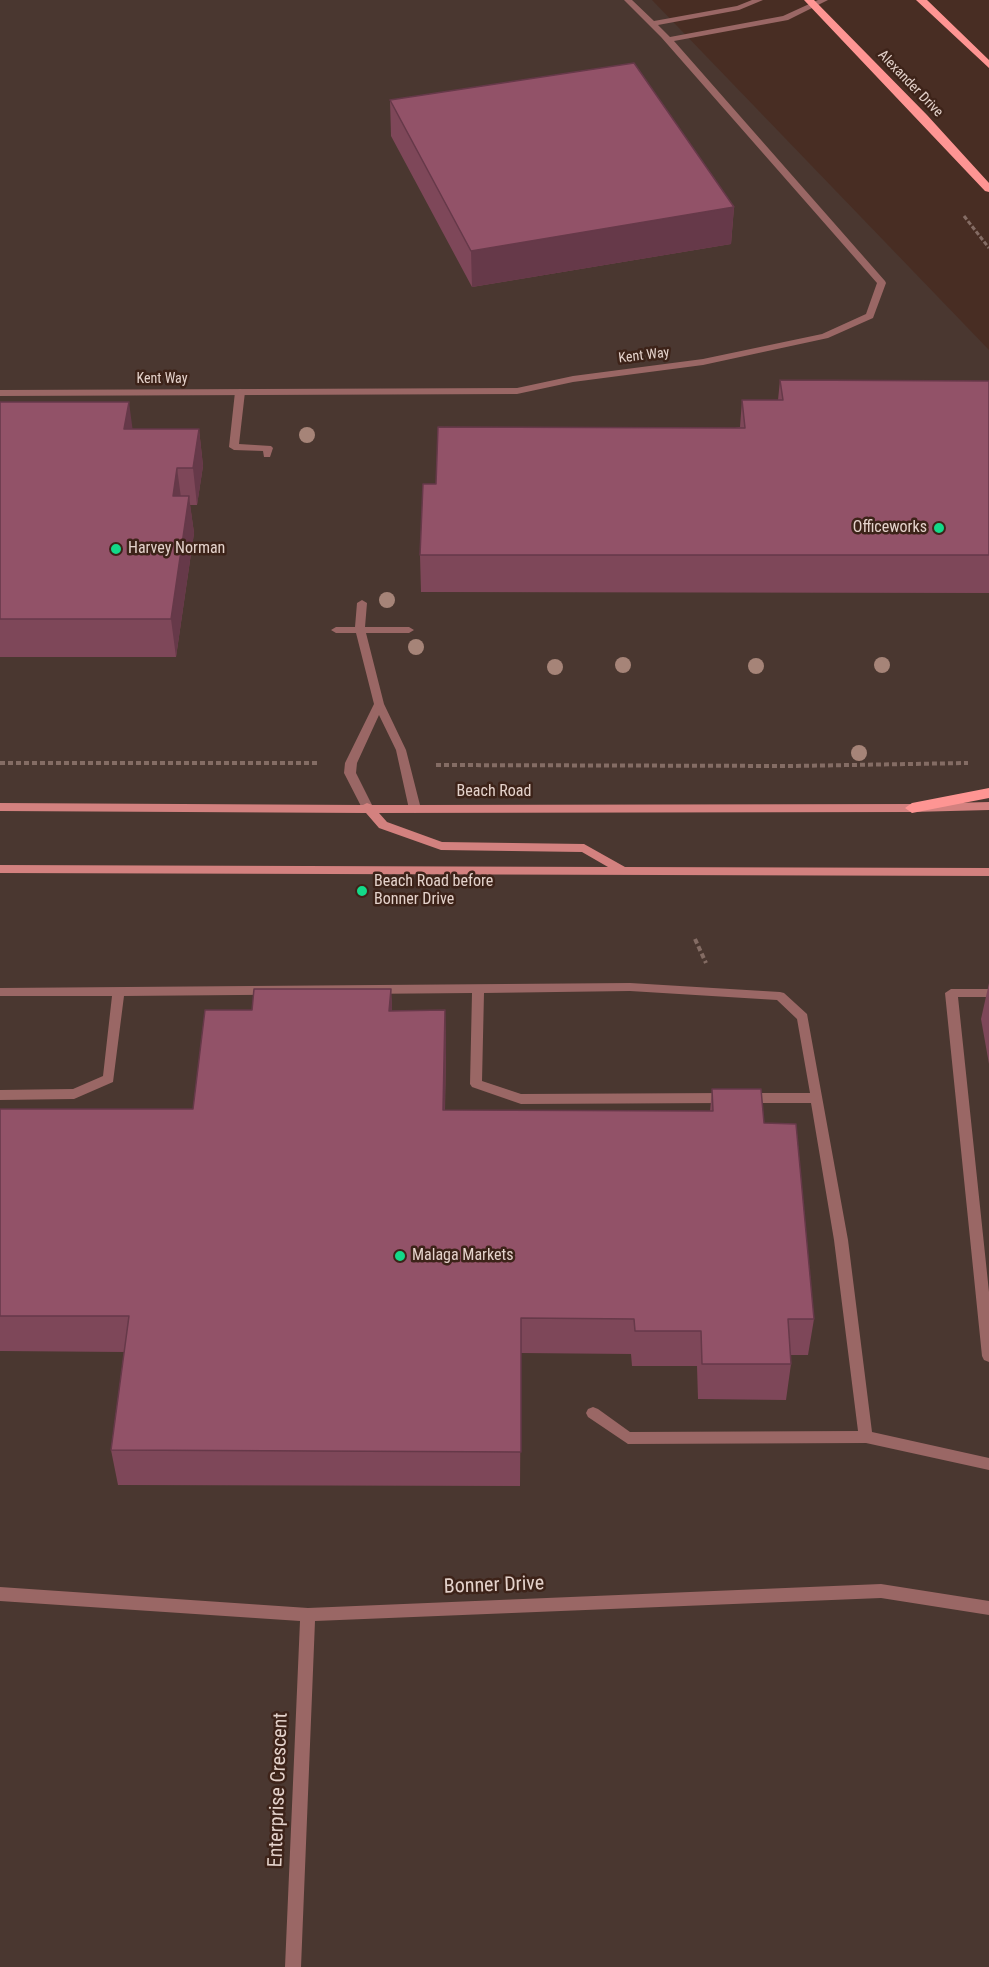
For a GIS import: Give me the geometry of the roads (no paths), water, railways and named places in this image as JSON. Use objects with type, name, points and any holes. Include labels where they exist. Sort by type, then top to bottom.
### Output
[{"type":"main road","points":[[921,0],[989,65]]},
{"type":"main road","name":"Alexander Drive","points":[[816,2],[989,189]]},
{"type":"main road","points":[[912,808],[989,793]]},
{"type":"main road","name":"Beach Road","points":[[0,807],[416,809],[989,806]]},
{"type":"main road","points":[[367,807],[383,825],[441,846],[584,848],[622,870]]},
{"type":"main road","points":[[0,869],[989,872]]},
{"type":"street","name":"Kent Way","points":[[0,393],[518,391],[573,379],[703,363],[825,336],[870,316],[882,283],[668,40],[628,0]]},
{"type":"street","points":[[652,24],[739,8],[759,0]]},
{"type":"street","points":[[668,40],[785,18],[816,2]]},
{"type":"street","points":[[240,392],[234,447],[268,448],[267,455]]},
{"type":"street","points":[[362,603],[360,630],[379,704],[401,750],[416,809]]},
{"type":"street","points":[[336,630],[409,630]]},
{"type":"street","points":[[367,807],[351,768],[379,704]]},
{"type":"street","points":[[0,992],[630,987],[780,996],[803,1017],[841,1240],[866,1437]]},
{"type":"street","points":[[478,988],[476,1084],[521,1099],[817,1098]]},
{"type":"street","points":[[0,1095],[74,1094],[109,1079],[117,990]]},
{"type":"street","points":[[989,993],[951,993],[989,1356]]},
{"type":"street","points":[[592,1413],[628,1438],[866,1437],[989,1464]]},
{"type":"street","name":"Bonner Drive","points":[[0,1594],[308,1615],[881,1591],[989,1608]]},
{"type":"street","name":"Enterprise Crescent","points":[[292,1967],[308,1615]]},
{"type":"place","name":"Officeworks","points":[[939,528]]},
{"type":"place","name":"Harvey Norman","points":[[116,549]]},
{"type":"place","name":"Beach Road before Bonner Drive","points":[[362,891]]},
{"type":"place","name":"Malaga Markets","points":[[400,1256]]}]
